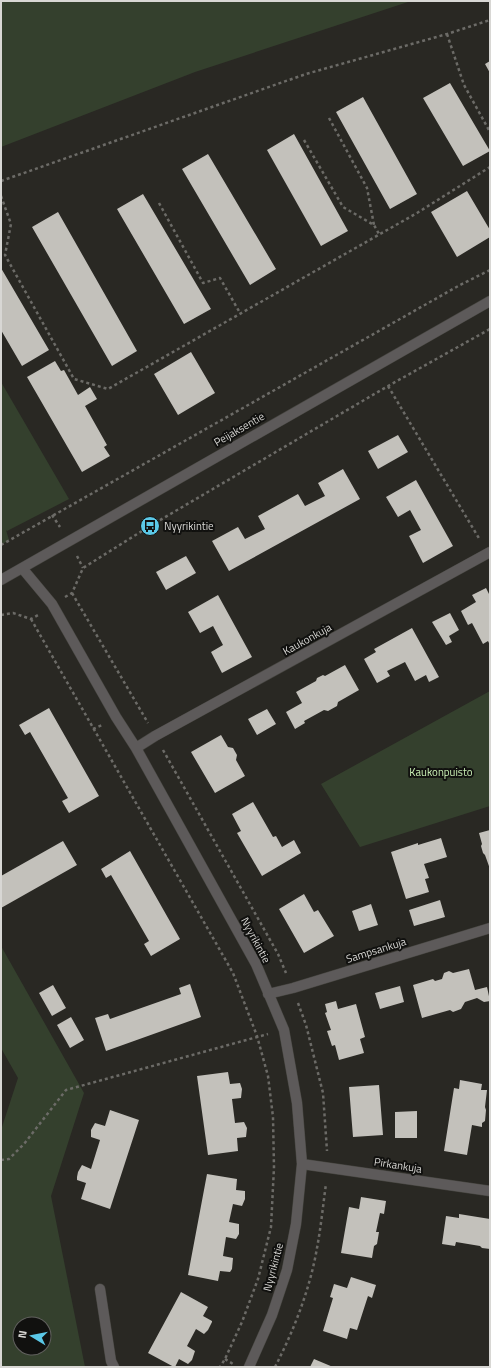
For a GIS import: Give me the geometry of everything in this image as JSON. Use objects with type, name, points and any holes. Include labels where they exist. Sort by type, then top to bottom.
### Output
[{"type":"street","name":"Peijaksentie","points":[[1,580],[490,300]]},
{"type":"street","name":"Kaukonkuja","points":[[136,748],[162,732],[489,553]]},
{"type":"street","name":"Nyyrikintie","points":[[22,568],[52,604],[116,717],[136,748],[256,964],[284,1030],[297,1103],[302,1164],[296,1224],[287,1270],[272,1315],[249,1367]]},
{"type":"street","name":"Sampsankuja","points":[[268,994],[293,988],[490,928]]},
{"type":"street","name":"Pirkankuja","points":[[302,1164],[490,1192]]},
{"type":"street","points":[[100,1289],[111,1361],[114,1367]]},
{"type":"path","points":[[1,181],[306,74],[447,34],[490,20]]},
{"type":"path","points":[[447,34],[464,85],[490,132]]},
{"type":"path","points":[[329,118],[367,188],[374,225],[379,234]]},
{"type":"path","points":[[304,140],[343,207],[374,225]]},
{"type":"path","points":[[1,196],[11,224],[5,255],[74,379],[108,389],[417,213],[490,167]]},
{"type":"path","points":[[158,203],[203,283],[220,278],[240,313]]},
{"type":"path","points":[[1,545],[460,285],[490,270]]},
{"type":"path","points":[[31,619],[72,592],[83,568],[150,526],[388,386],[490,330]]},
{"type":"path","points":[[388,386],[489,553]]},
{"type":"path","points":[[1,615],[13,613],[31,619],[233,973],[257,1036],[268,1076],[273,1117],[274,1167],[271,1227],[258,1279],[231,1347],[220,1367]]},
{"type":"path","points":[[1,1160],[9,1159],[24,1144],[66,1090],[257,1036],[306,1025]]},
{"type":"green space","points":[[1,1],[411,1],[195,72],[1,147]]},
{"type":"green space","points":[[1,382],[69,499],[7,531],[6,530],[9,540],[1,545]]},
{"type":"green space","name":"Kaukonpuisto","points":[[490,691],[490,806],[360,847],[321,784]]},
{"type":"green space","points":[[1,946],[84,1093],[51,1196],[85,1367],[1,1367],[1,1130],[18,1078],[1,1048]]},
{"type":"building","points":[[490,61],[490,73],[485,64]]},
{"type":"building","points":[[450,83],[490,151],[463,166],[423,98]]},
{"type":"building","points":[[363,97],[417,194],[390,209],[336,112]]},
{"type":"building","points":[[294,134],[348,231],[321,246],[267,150]]},
{"type":"building","points":[[208,154],[276,269],[250,285],[182,169]]},
{"type":"building","points":[[467,191],[490,230],[490,237],[457,257],[431,212]]},
{"type":"building","points":[[143,194],[211,309],[184,324],[117,209]]},
{"type":"building","points":[[58,212],[137,351],[112,366],[32,227]]},
{"type":"building","points":[[1,268],[49,350],[22,366],[1,330]]},
{"type":"building","points":[[191,352],[215,393],[178,415],[154,374]]},
{"type":"building","points":[[55,361],[61,371],[64,370],[78,395],[90,387],[97,399],[85,406],[107,445],[104,447],[110,456],[82,472],[27,377]]},
{"type":"building","points":[[398,435],[408,452],[378,469],[368,451]]},
{"type":"building","points":[[343,469],[360,499],[229,571],[212,541],[238,527],[245,539],[265,529],[258,516],[298,494],[305,506],[325,496],[318,483]]},
{"type":"building","points":[[416,480],[453,546],[423,563],[409,536],[421,530],[410,510],[398,517],[386,497]]},
{"type":"building","points":[[186,556],[196,573],[166,590],[156,572]]},
{"type":"building","points":[[486,588],[490,596],[490,645],[488,641],[483,644],[472,623],[468,625],[461,611],[476,602],[472,595]]},
{"type":"building","points":[[218,595],[252,657],[222,673],[211,652],[223,645],[213,626],[200,633],[188,612]]},
{"type":"building","points":[[450,613],[459,630],[449,636],[452,642],[446,645],[432,622]]},
{"type":"building","points":[[412,628],[439,677],[429,682],[426,675],[415,681],[405,662],[387,671],[390,676],[377,683],[364,659],[376,652],[374,649]]},
{"type":"building","points":[[345,665],[359,690],[338,702],[337,706],[328,711],[324,710],[304,721],[305,723],[295,729],[286,712],[302,703],[296,692],[316,681],[317,678],[323,675],[325,676]]},
{"type":"building","points":[[49,708],[99,796],[69,813],[62,801],[68,798],[30,732],[25,735],[19,725]]},
{"type":"building","points":[[267,709],[276,724],[257,735],[248,719]]},
{"type":"building","points":[[221,735],[228,747],[233,748],[237,755],[236,760],[245,776],[215,793],[191,752]]},
{"type":"building","points":[[253,802],[273,837],[276,836],[282,847],[294,840],[301,853],[262,876],[237,833],[241,831],[232,814]]},
{"type":"building","points":[[490,830],[490,869],[483,853],[479,833]]},
{"type":"building","points":[[441,838],[447,857],[424,864],[429,878],[425,879],[429,892],[406,899],[391,852],[418,843],[418,845]]},
{"type":"building","points":[[63,841],[77,865],[1,908],[1,876]]},
{"type":"building","points":[[130,851],[180,939],[151,956],[144,944],[149,941],[111,875],[106,878],[101,869]]},
{"type":"building","points":[[304,894],[314,912],[318,910],[334,936],[304,953],[279,909]]},
{"type":"building","points":[[440,900],[445,917],[414,926],[409,910]]},
{"type":"building","points":[[371,904],[378,925],[359,931],[352,911]]},
{"type":"building","points":[[469,969],[475,990],[487,987],[490,1001],[484,1002],[477,998],[465,1002],[461,1009],[453,1012],[450,1010],[422,1018],[413,985],[433,979],[435,981],[442,979],[444,973],[449,971],[453,973]]},
{"type":"building","points":[[190,984],[201,1017],[106,1051],[95,1018],[108,1014],[110,1019],[181,994],[179,988]]},
{"type":"building","points":[[53,985],[66,1008],[52,1016],[39,993]]},
{"type":"building","points":[[400,986],[404,1002],[380,1009],[375,993]]},
{"type":"building","points":[[336,1001],[338,1009],[356,1004],[365,1037],[360,1039],[364,1053],[339,1060],[335,1045],[332,1046],[327,1031],[331,1030],[325,1013],[327,1012],[325,1004]]},
{"type":"building","points":[[71,1017],[84,1040],[70,1048],[57,1025]]},
{"type":"building","points":[[228,1072],[230,1084],[240,1083],[242,1089],[241,1098],[232,1099],[235,1123],[244,1122],[247,1128],[246,1137],[237,1138],[238,1151],[208,1155],[197,1076]]},
{"type":"building","points":[[460,1080],[482,1084],[481,1090],[487,1090],[485,1121],[482,1123],[482,1127],[472,1125],[467,1155],[444,1151],[454,1088],[459,1089]]},
{"type":"building","points":[[379,1085],[383,1135],[353,1137],[349,1087]]},
{"type":"building","points":[[110,1110],[139,1120],[110,1209],[81,1199],[86,1183],[77,1180],[77,1177],[82,1165],[91,1169],[100,1140],[91,1137],[91,1130],[95,1123],[105,1126]]},
{"type":"building","points":[[417,1111],[417,1138],[395,1138],[395,1112]]},
{"type":"building","points":[[207,1174],[237,1179],[236,1190],[245,1191],[245,1199],[242,1206],[233,1204],[229,1222],[239,1224],[239,1234],[236,1239],[226,1237],[223,1256],[233,1258],[232,1269],[230,1272],[220,1271],[218,1281],[188,1275]]},
{"type":"building","points":[[361,1197],[386,1201],[384,1214],[380,1213],[376,1232],[379,1232],[377,1244],[374,1246],[372,1258],[341,1253],[349,1207],[359,1209]]},
{"type":"building","points":[[459,1214],[490,1219],[490,1249],[456,1242],[455,1246],[442,1244],[446,1216],[459,1218]]},
{"type":"building","points":[[351,1277],[376,1285],[372,1298],[368,1296],[357,1330],[350,1328],[347,1339],[323,1331],[333,1298],[330,1297],[334,1284],[347,1288]]},
{"type":"building","points":[[181,1292],[208,1307],[203,1316],[212,1322],[204,1334],[196,1329],[187,1346],[195,1351],[192,1360],[188,1364],[179,1359],[174,1367],[148,1353]]},
{"type":"building","points":[[314,1359],[333,1367],[310,1367]]},
{"type":"place","name":"Nyyrikintie","points":[[150,526]]}]
